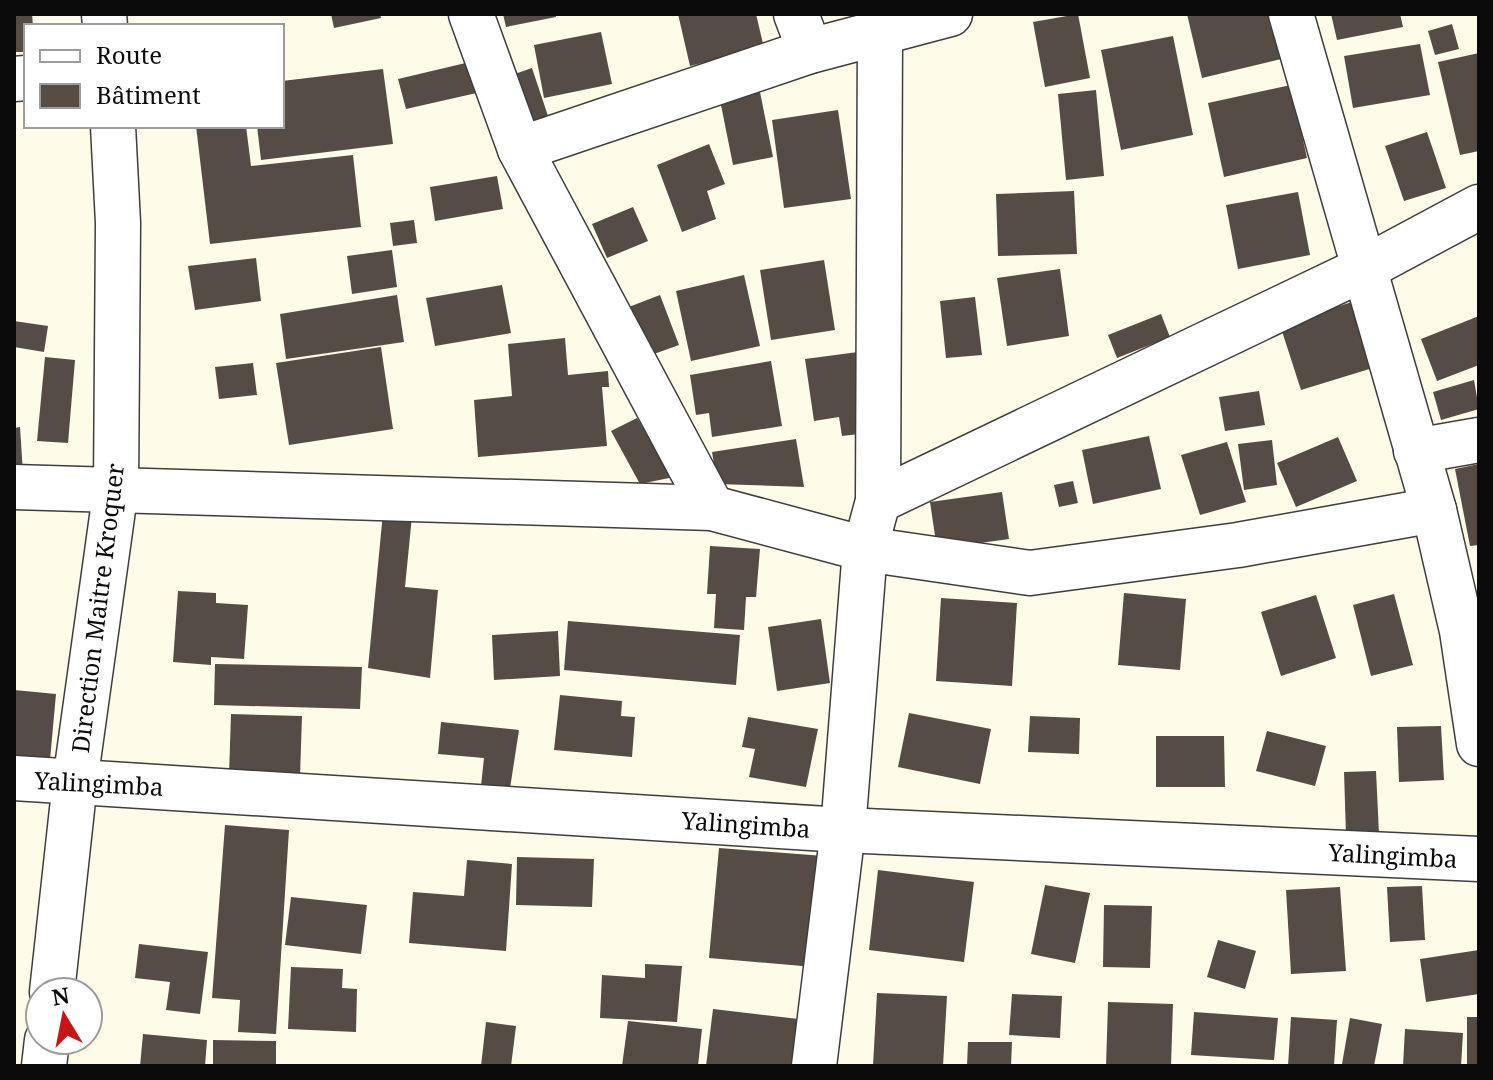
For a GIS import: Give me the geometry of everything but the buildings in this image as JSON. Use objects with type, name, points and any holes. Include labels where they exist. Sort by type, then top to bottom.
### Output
[{"type":"street","points":[[471,14],[520,149],[712,508]]},
{"type":"street","points":[[520,149],[803,33],[880,34],[950,14]]},
{"type":"street","points":[[1291,14],[1416,451],[1471,630],[1479,744]]},
{"type":"street","points":[[814,1066],[843,830],[865,549],[878,501],[880,34]]},
{"type":"street","name":"Direction Maitre Kroquer","points":[[54,976],[75,782],[116,488],[118,223],[113,128]]},
{"type":"street","points":[[878,501],[1365,268],[1479,207]]},
{"type":"street","points":[[1416,451],[1479,440]]},
{"type":"street","points":[[14,487],[712,508],[865,549],[1030,573],[1238,545],[1434,510]]},
{"type":"street","name":"Yalingimba","points":[[14,778],[843,830],[1479,859]]}]
